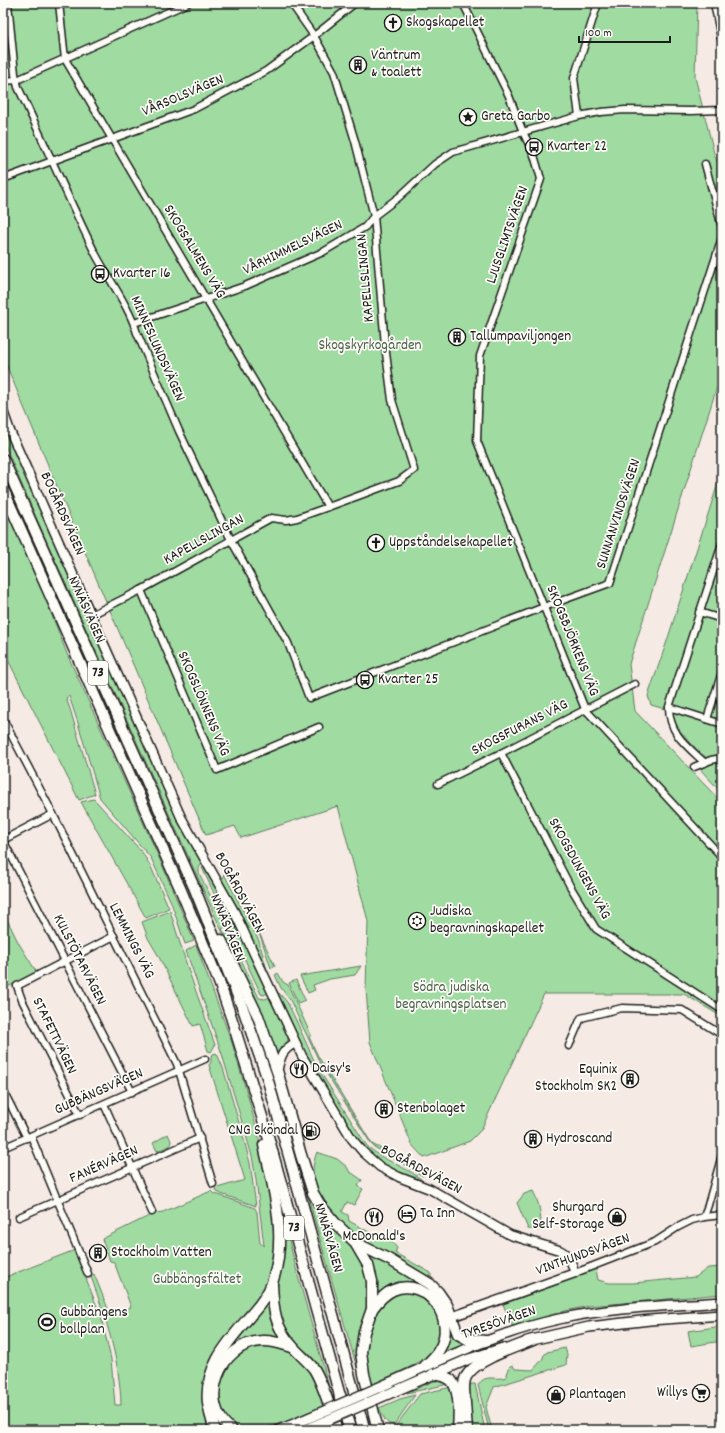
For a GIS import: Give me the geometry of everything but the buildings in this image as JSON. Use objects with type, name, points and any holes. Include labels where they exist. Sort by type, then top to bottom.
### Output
[{"type":"highway","name":"NYNÄSVÄGEN","points":[[3,459],[194,887],[245,1014],[267,1077],[364,1430]]},
{"type":"highway","name":"NYNÄSVÄGEN","points":[[3,489],[196,923],[219,982],[245,1060],[274,1158],[350,1430]]},
{"type":"highway","points":[[194,887],[236,968],[258,1016],[277,1072],[313,1193],[320,1205],[335,1223],[354,1241],[371,1272],[373,1289],[372,1308],[364,1332],[361,1352],[364,1374],[378,1430]]},
{"type":"highway","points":[[245,1014],[256,1031],[277,1072]]},
{"type":"highway","points":[[245,1060],[278,1207],[280,1248],[272,1284],[273,1305],[276,1320],[293,1348],[314,1369],[324,1391],[337,1430]]},
{"type":"highway","points":[[354,1241],[430,1284],[444,1299],[447,1318],[442,1345],[437,1354],[425,1366]]},
{"type":"highway","points":[[215,1430],[208,1404],[209,1380],[214,1366],[220,1353],[263,1301],[272,1284]]},
{"type":"highway","points":[[372,1308],[384,1296],[393,1290],[407,1288],[420,1291],[430,1296],[462,1338],[473,1341],[485,1341]]},
{"type":"highway","points":[[232,1430],[220,1419],[215,1395],[219,1374],[228,1357],[246,1344],[262,1340],[276,1342],[293,1348]]},
{"type":"highway","points":[[467,1430],[464,1389],[467,1374],[490,1358],[533,1340]]},
{"type":"highway","points":[[433,1374],[447,1377],[454,1385],[458,1406],[458,1430]]},
{"type":"main road","name":"TYRESÖVÄGEN","points":[[279,1430],[485,1341],[529,1326],[578,1315],[626,1309],[722,1302]]},
{"type":"main road","name":"TYRESÖVÄGEN","points":[[307,1429],[469,1359],[533,1340],[589,1327],[650,1320],[722,1315]]},
{"type":"street","name":"MINNESLUNDSVÄGEN","points":[[8,3],[18,87],[81,224],[103,268],[134,323],[179,431],[231,540],[288,643],[309,698]]},
{"type":"street","name":"SKOGSALMENS VÄG","points":[[59,3],[65,59],[328,507]]},
{"type":"street","points":[[3,81],[16,80],[188,3]]},
{"type":"street","name":"KAPELLSLINGAN","points":[[90,615],[141,590],[271,518],[286,520],[328,507],[399,481],[414,470],[392,400],[385,345],[374,216],[355,141],[334,72],[314,36],[291,3]]},
{"type":"street","name":"VÅRSOLSVÄGEN","points":[[3,179],[194,109],[230,91],[266,71],[314,36],[355,3]]},
{"type":"street","name":"LJUSGLIMTSVÄGEN","points":[[463,3],[509,96],[534,155],[541,179],[480,356],[477,441]]},
{"type":"street","points":[[579,116],[574,78],[598,3]]},
{"type":"street","points":[[715,3],[722,38]]},
{"type":"street","name":"VÅRHIMMELSVÄGEN","points":[[134,323],[207,300],[264,278],[322,252],[364,227],[374,216],[399,197],[435,164],[453,152],[579,116],[601,112],[625,110],[722,110]]},
{"type":"street","points":[[705,164],[722,227]]},
{"type":"street","name":"SUNNANVINDSVÄGEN","points":[[309,698],[610,583],[722,238]]},
{"type":"street","name":"BOGÅRDSVÄGEN","points":[[3,411],[13,438],[90,615],[181,817],[235,913],[295,1043],[352,1138],[363,1152],[380,1168],[430,1189],[510,1235],[566,1253],[575,1272]]},
{"type":"street","name":"SKOGSBJÖRKENS VÄG","points":[[477,441],[585,709],[722,857]]},
{"type":"street","points":[[705,763],[675,733],[671,723],[669,707],[722,544]]},
{"type":"street","name":"SKOGSLÖNNENS VÄG","points":[[141,590],[217,770],[319,727]]},
{"type":"street","points":[[700,612],[722,619]]},
{"type":"street","points":[[707,719],[722,672]]},
{"type":"street","name":"SKOGSFURANS VÄG","points":[[438,784],[635,684]]},
{"type":"street","points":[[669,707],[722,724]]},
{"type":"street","name":"LEMMINGS VÄG","points":[[3,719],[53,814],[177,1064],[213,1184]]},
{"type":"street","name":"SKOGSDUNGENS VÄG","points":[[501,753],[570,886],[596,929],[722,1010]]},
{"type":"street","points":[[694,767],[711,760],[722,758]]},
{"type":"street","points":[[3,840],[53,814]]},
{"type":"street","name":"KULSTÖTARVÄGEN","points":[[3,840],[132,1092]]},
{"type":"street","points":[[66,962],[114,936]]},
{"type":"street","name":"STAFETTVÄGEN","points":[[66,962],[17,986],[17,990],[80,1115]]},
{"type":"street","points":[[569,1046],[581,1018],[622,1008],[682,1010],[722,1035]]},
{"type":"street","points":[[277,1072],[281,1055],[287,1048],[295,1043]]},
{"type":"street","name":"GUBBÄNGSVÄGEN","points":[[3,1148],[205,1059]]},
{"type":"street","points":[[3,1090],[29,1137],[58,1200],[88,1274]]},
{"type":"street","points":[[104,1104],[152,1212]]},
{"type":"street","name":"FANÉRVÄGEN","points":[[19,1217],[200,1138]]},
{"type":"street","points":[[704,1217],[722,1155]]},
{"type":"street","name":"VINTHUNDSVÄGEN","points":[[447,1318],[655,1242],[692,1220],[722,1215]]},
{"type":"green space","name":"Skogskyrkogården","points":[[3,3],[697,3],[695,77],[715,157],[722,171],[722,371],[629,664],[635,711],[722,803],[722,1017],[684,994],[544,994],[481,1130],[470,1141],[424,1158],[412,1145],[370,1042],[366,989],[368,921],[338,806],[241,838],[235,826],[206,835],[3,357]]},
{"type":"green space","points":[[3,423],[48,527],[203,862],[199,868],[199,873],[225,925],[222,929],[224,933],[229,934],[259,998],[265,999],[270,997],[288,1037],[288,1041],[277,1056],[247,984],[215,916],[3,441]]},
{"type":"green space","points":[[722,471],[722,793],[700,769],[707,766],[705,756],[701,754],[679,730],[673,717],[665,709],[651,705],[648,696]]},
{"type":"green space","points":[[3,503],[45,597],[67,654],[161,862],[194,941],[185,944],[171,902],[151,858],[100,798],[69,696],[66,698],[95,794],[79,800],[3,650]]},
{"type":"green space","points":[[94,799],[142,852],[151,867],[169,908],[146,918],[81,802]]},
{"type":"green space","points":[[205,866],[227,907],[268,993],[264,995],[261,994],[202,868]]},
{"type":"green space","points":[[230,872],[275,966],[271,968],[261,938],[228,873]]},
{"type":"green space","points":[[224,874],[259,941],[267,970],[222,881]]},
{"type":"green space","points":[[3,911],[18,942],[37,973],[3,989]]},
{"type":"green space","points":[[170,911],[188,969],[215,1045],[211,1052],[208,1051],[200,1024],[193,1026],[148,938],[142,922]]},
{"type":"green space","name":"Gubbängsfältet","points":[[196,945],[232,1043],[249,1100],[263,1153],[277,1241],[267,1288],[219,1350],[212,1430],[3,1430],[3,1278],[75,1250],[101,1317],[111,1359],[115,1405],[121,1405],[115,1356],[107,1324],[91,1277],[94,1274],[111,1316],[131,1307],[114,1262],[110,1261],[102,1239],[155,1213],[163,1212],[211,1191],[255,1208],[257,1212],[260,1243],[264,1246],[252,1156],[222,1054],[186,951]]},
{"type":"green space","points":[[361,966],[355,975],[330,979],[313,985],[315,990],[308,993],[300,976]]},
{"type":"green space","points":[[278,973],[283,982],[288,985],[311,1035],[309,1037],[318,1056],[372,1144],[412,1165],[419,1167],[423,1176],[371,1144],[320,1063],[290,1000],[281,988],[275,975]]},
{"type":"green space","points":[[296,980],[305,1000],[298,1003],[289,983]]},
{"type":"green space","points":[[279,993],[287,1002],[317,1067],[367,1146],[380,1156],[411,1172],[421,1179],[420,1181],[389,1167],[375,1158],[362,1146],[307,1057],[277,994]]},
{"type":"green space","points":[[216,1053],[223,1068],[244,1140],[250,1163],[256,1206],[216,1191],[217,1188],[245,1180],[209,1065],[211,1062],[211,1056]]},
{"type":"green space","points":[[168,1134],[171,1141],[170,1146],[157,1151],[153,1143]]},
{"type":"green space","points":[[317,1152],[337,1159],[347,1167],[349,1171],[362,1180],[358,1186],[363,1189],[354,1205],[347,1202],[342,1212],[348,1215],[349,1221],[380,1238],[390,1240],[397,1248],[395,1253],[431,1273],[431,1280],[348,1230],[323,1204],[315,1189],[313,1179],[313,1167]]},
{"type":"green space","points":[[297,1159],[308,1187],[340,1232],[358,1253],[369,1281],[363,1389]]},
{"type":"green space","points":[[533,1191],[540,1210],[541,1230],[528,1229],[517,1203],[524,1194]]},
{"type":"green space","points":[[281,1217],[283,1217],[333,1401],[331,1402],[287,1336],[275,1304]]},
{"type":"green space","points":[[363,1248],[425,1284],[440,1298],[404,1285],[376,1301]]},
{"type":"green space","points":[[722,1267],[722,1294],[589,1306],[512,1326],[503,1304],[596,1269],[598,1280],[609,1283],[633,1283],[696,1277],[708,1268]]},
{"type":"green space","points":[[404,1292],[419,1294],[427,1298],[439,1314],[441,1335],[433,1353],[412,1366],[371,1385],[367,1368],[365,1340],[378,1306],[391,1296]]},
{"type":"green space","points":[[267,1298],[269,1309],[282,1339],[240,1343],[230,1349],[228,1347]]},
{"type":"green space","points":[[449,1325],[456,1337],[463,1342],[464,1345],[440,1354]]},
{"type":"green space","points":[[722,1326],[722,1341],[691,1346],[688,1331]]},
{"type":"green space","points":[[261,1343],[289,1349],[312,1374],[325,1405],[287,1421],[259,1430],[236,1430],[227,1423],[218,1398],[222,1372],[236,1354]]},
{"type":"green space","points":[[565,1348],[567,1354],[566,1365],[494,1387],[486,1407],[492,1430],[489,1430],[478,1385],[481,1381],[487,1378],[506,1377],[510,1366],[513,1365],[516,1369],[533,1370],[547,1352]]},
{"type":"green space","points":[[444,1380],[449,1384],[407,1393],[434,1381]]},
{"type":"green space","points":[[475,1384],[485,1430],[470,1430],[467,1385]]},
{"type":"green space","points":[[452,1387],[455,1430],[399,1430],[394,1428],[420,1394]]},
{"type":"green space","points":[[415,1395],[394,1425],[389,1424],[385,1420],[379,1408],[400,1399]]},
{"type":"place","name":"Skogskapellet","points":[[393,23]]},
{"type":"place","name":"Väntrum & toalett","points":[[358,65]]},
{"type":"place","name":"Greta Garbo","points":[[468,117]]},
{"type":"place","name":"Kvarter 22","points":[[534,147]]},
{"type":"place","name":"Kvarter 16","points":[[100,274]]},
{"type":"place","name":"Tallumpaviljongen","points":[[457,337]]},
{"type":"place","name":"Uppståndelsekapellet","points":[[376,543]]},
{"type":"place","name":"Kvarter 25","points":[[365,680]]},
{"type":"place","name":"Judiska begravningskapellet","points":[[417,921]]},
{"type":"place","name":"Daisy's","points":[[299,1069]]},
{"type":"place","name":"Equinix Stockholm SK2","points":[[630,1079]]},
{"type":"place","name":"Stenbolaget","points":[[384,1109]]},
{"type":"place","name":"CNG Sköndal","points":[[311,1131]]},
{"type":"place","name":"Hydroscand","points":[[533,1139]]},
{"type":"place","name":"Ta Inn","points":[[407,1214]]},
{"type":"place","name":"McDonald's","points":[[374,1217]]},
{"type":"place","name":"Shurgard Self-Storage","points":[[617,1217]]},
{"type":"place","name":"Stockholm Vatten","points":[[98,1253]]},
{"type":"place","name":"Gubbängens bollplan","points":[[47,1322]]},
{"type":"place","name":"Willys","points":[[701,1393]]},
{"type":"place","name":"Plantagen","points":[[556,1395]]},
{"type":"park label","name":"Södra judiska begravningsplatsen","points":[[451,996]]}]
